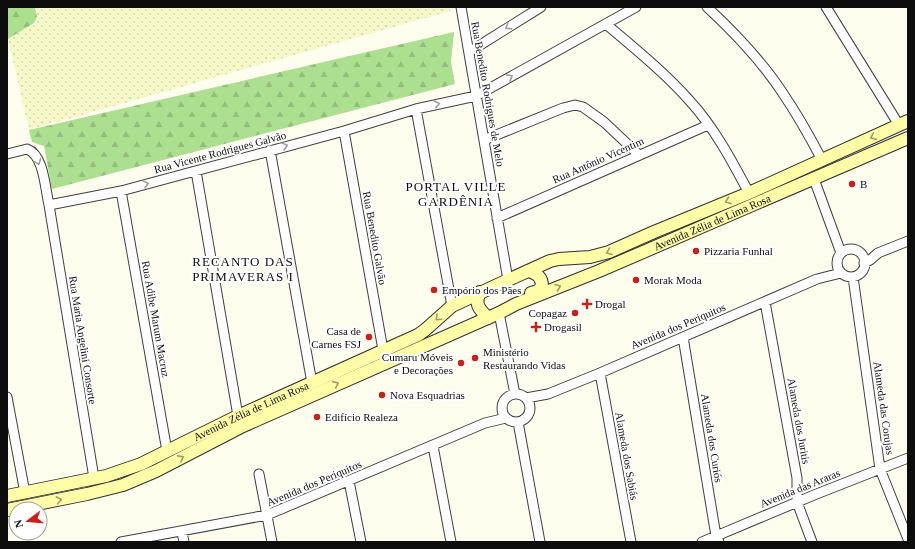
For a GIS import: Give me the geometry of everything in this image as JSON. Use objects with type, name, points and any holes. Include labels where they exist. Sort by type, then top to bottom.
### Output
[{"type":"main road","name":"Avenida Zélia de Lima Rosa","points":[[7,496],[106,476],[141,464],[238,416],[418,335],[452,306],[480,292],[559,259],[590,258],[610,252],[654,232],[749,193],[904,123]]},
{"type":"main road","name":"Avenida Zélia de Lima Rosa","points":[[7,510],[87,494],[123,485],[156,471],[243,426],[488,318],[516,304],[599,271],[908,138]]},
{"type":"main road","name":"Avenida Zélia de Lima Rosa","points":[[516,304],[522,297],[538,290],[542,286],[540,277],[529,271]]},
{"type":"main road","points":[[480,292],[477,298],[477,304],[479,309],[488,318]]},
{"type":"street","name":"Rua Benedito Rodrigues de Melo","points":[[461,7],[508,280]]},
{"type":"street","points":[[469,52],[541,7]]},
{"type":"street","name":"Rua Vicente Rodrigues Galvão","points":[[49,205],[121,191],[344,131],[416,109],[476,96],[636,7]]},
{"type":"street","points":[[707,7],[756,57],[781,90],[806,129],[822,160]]},
{"type":"street","points":[[826,7],[904,123]]},
{"type":"street","points":[[606,24],[654,65],[690,101],[726,151],[749,193]]},
{"type":"street","points":[[484,140],[563,108],[575,105],[583,107],[604,122],[639,155]]},
{"type":"street","points":[[416,109],[452,306]]},
{"type":"street","name":"Rua Antônio Vicentim","points":[[497,218],[708,125]]},
{"type":"street","name":"Rua Benedito Galvão","points":[[344,131],[383,350]]},
{"type":"street","points":[[7,154],[27,149],[37,156],[40,162],[49,205]]},
{"type":"street","points":[[270,150],[312,384]]},
{"type":"street","points":[[196,171],[238,416]]},
{"type":"street","points":[[814,179],[841,253],[837,263],[817,279]]},
{"type":"street","name":"Rua Adibe Marum Macruz","points":[[121,191],[167,451]]},
{"type":"street","name":"Rua Maria Angelini Consorte","points":[[49,205],[94,478]]},
{"type":"street","points":[[863,259],[908,241]]},
{"type":"street","points":[[837,263],[839,270],[845,276],[853,277],[860,273],[864,267],[863,259],[859,252],[850,249],[841,253]]},
{"type":"street","points":[[817,279],[841,273]]},
{"type":"street","name":"Alameda das Corujas","points":[[853,277],[880,469],[908,539]]},
{"type":"street","name":"Avenida dos Periquitos","points":[[548,394],[817,279]]},
{"type":"street","name":"Alameda dos Juritis","points":[[765,302],[797,478],[797,502],[812,542]]},
{"type":"street","points":[[499,313],[515,394]]},
{"type":"street","name":"Alameda dos Curiós","points":[[683,337],[717,539]]},
{"type":"street","name":"Alameda dos Sabiás","points":[[600,373],[631,542]]},
{"type":"street","points":[[515,394],[526,398],[548,394],[530,408],[527,417],[518,422],[510,421],[504,415],[502,408],[504,400],[507,397],[515,394]]},
{"type":"street","points":[[7,398],[25,493]]},
{"type":"street","points":[[526,398],[530,408]]},
{"type":"street","points":[[485,423],[502,408]]},
{"type":"street","points":[[485,423],[506,418]]},
{"type":"street","points":[[518,422],[540,542]]},
{"type":"street","name":"Avenida dos Periquitos","points":[[121,542],[267,516],[485,423]]},
{"type":"street","points":[[433,446],[451,542]]},
{"type":"street","name":"Avenida das Araras","points":[[702,542],[717,539],[797,502],[908,458]]},
{"type":"street","points":[[260,474],[272,542]]},
{"type":"street","points":[[349,481],[361,542]]},
{"type":"street","points":[[182,532],[184,542]]},
{"type":"green space","points":[[7,7],[35,7],[37,17],[34,23],[8,39],[7,38]]},
{"type":"green space","points":[[35,7],[449,7],[450,11],[29,130],[8,39],[34,23],[37,17]]},
{"type":"green space","points":[[454,32],[451,62],[455,84],[52,189],[44,146],[32,142],[29,130]]},
{"type":"place","name":"B","points":[[852,184]]},
{"type":"place","name":"Pizzaria Funhal","points":[[696,251]]},
{"type":"place","name":"Morak Moda","points":[[636,280]]},
{"type":"place","name":"Empório dos Pães","points":[[434,290]]},
{"type":"place","name":"Drogal","points":[[587,304]]},
{"type":"place","name":"Copagaz","points":[[575,313]]},
{"type":"place","name":"Drogasil","points":[[536,327]]},
{"type":"place","name":"Casa de Carnes FSJ","points":[[369,337]]},
{"type":"place","name":"Ministério Restaurando Vidas","points":[[475,358]]},
{"type":"place","name":"Cumaru Móveis e Decorações","points":[[461,363]]},
{"type":"place","name":"Nova Esquadrias","points":[[382,395]]},
{"type":"place","name":"Edifício Realeza","points":[[317,417]]},
{"type":"district","name":"PORTAL VILLE GARDÊNIA","points":[[456,194]]},
{"type":"district","name":"RECANTO DAS PRIMAVERAS I","points":[[243,268]]}]
